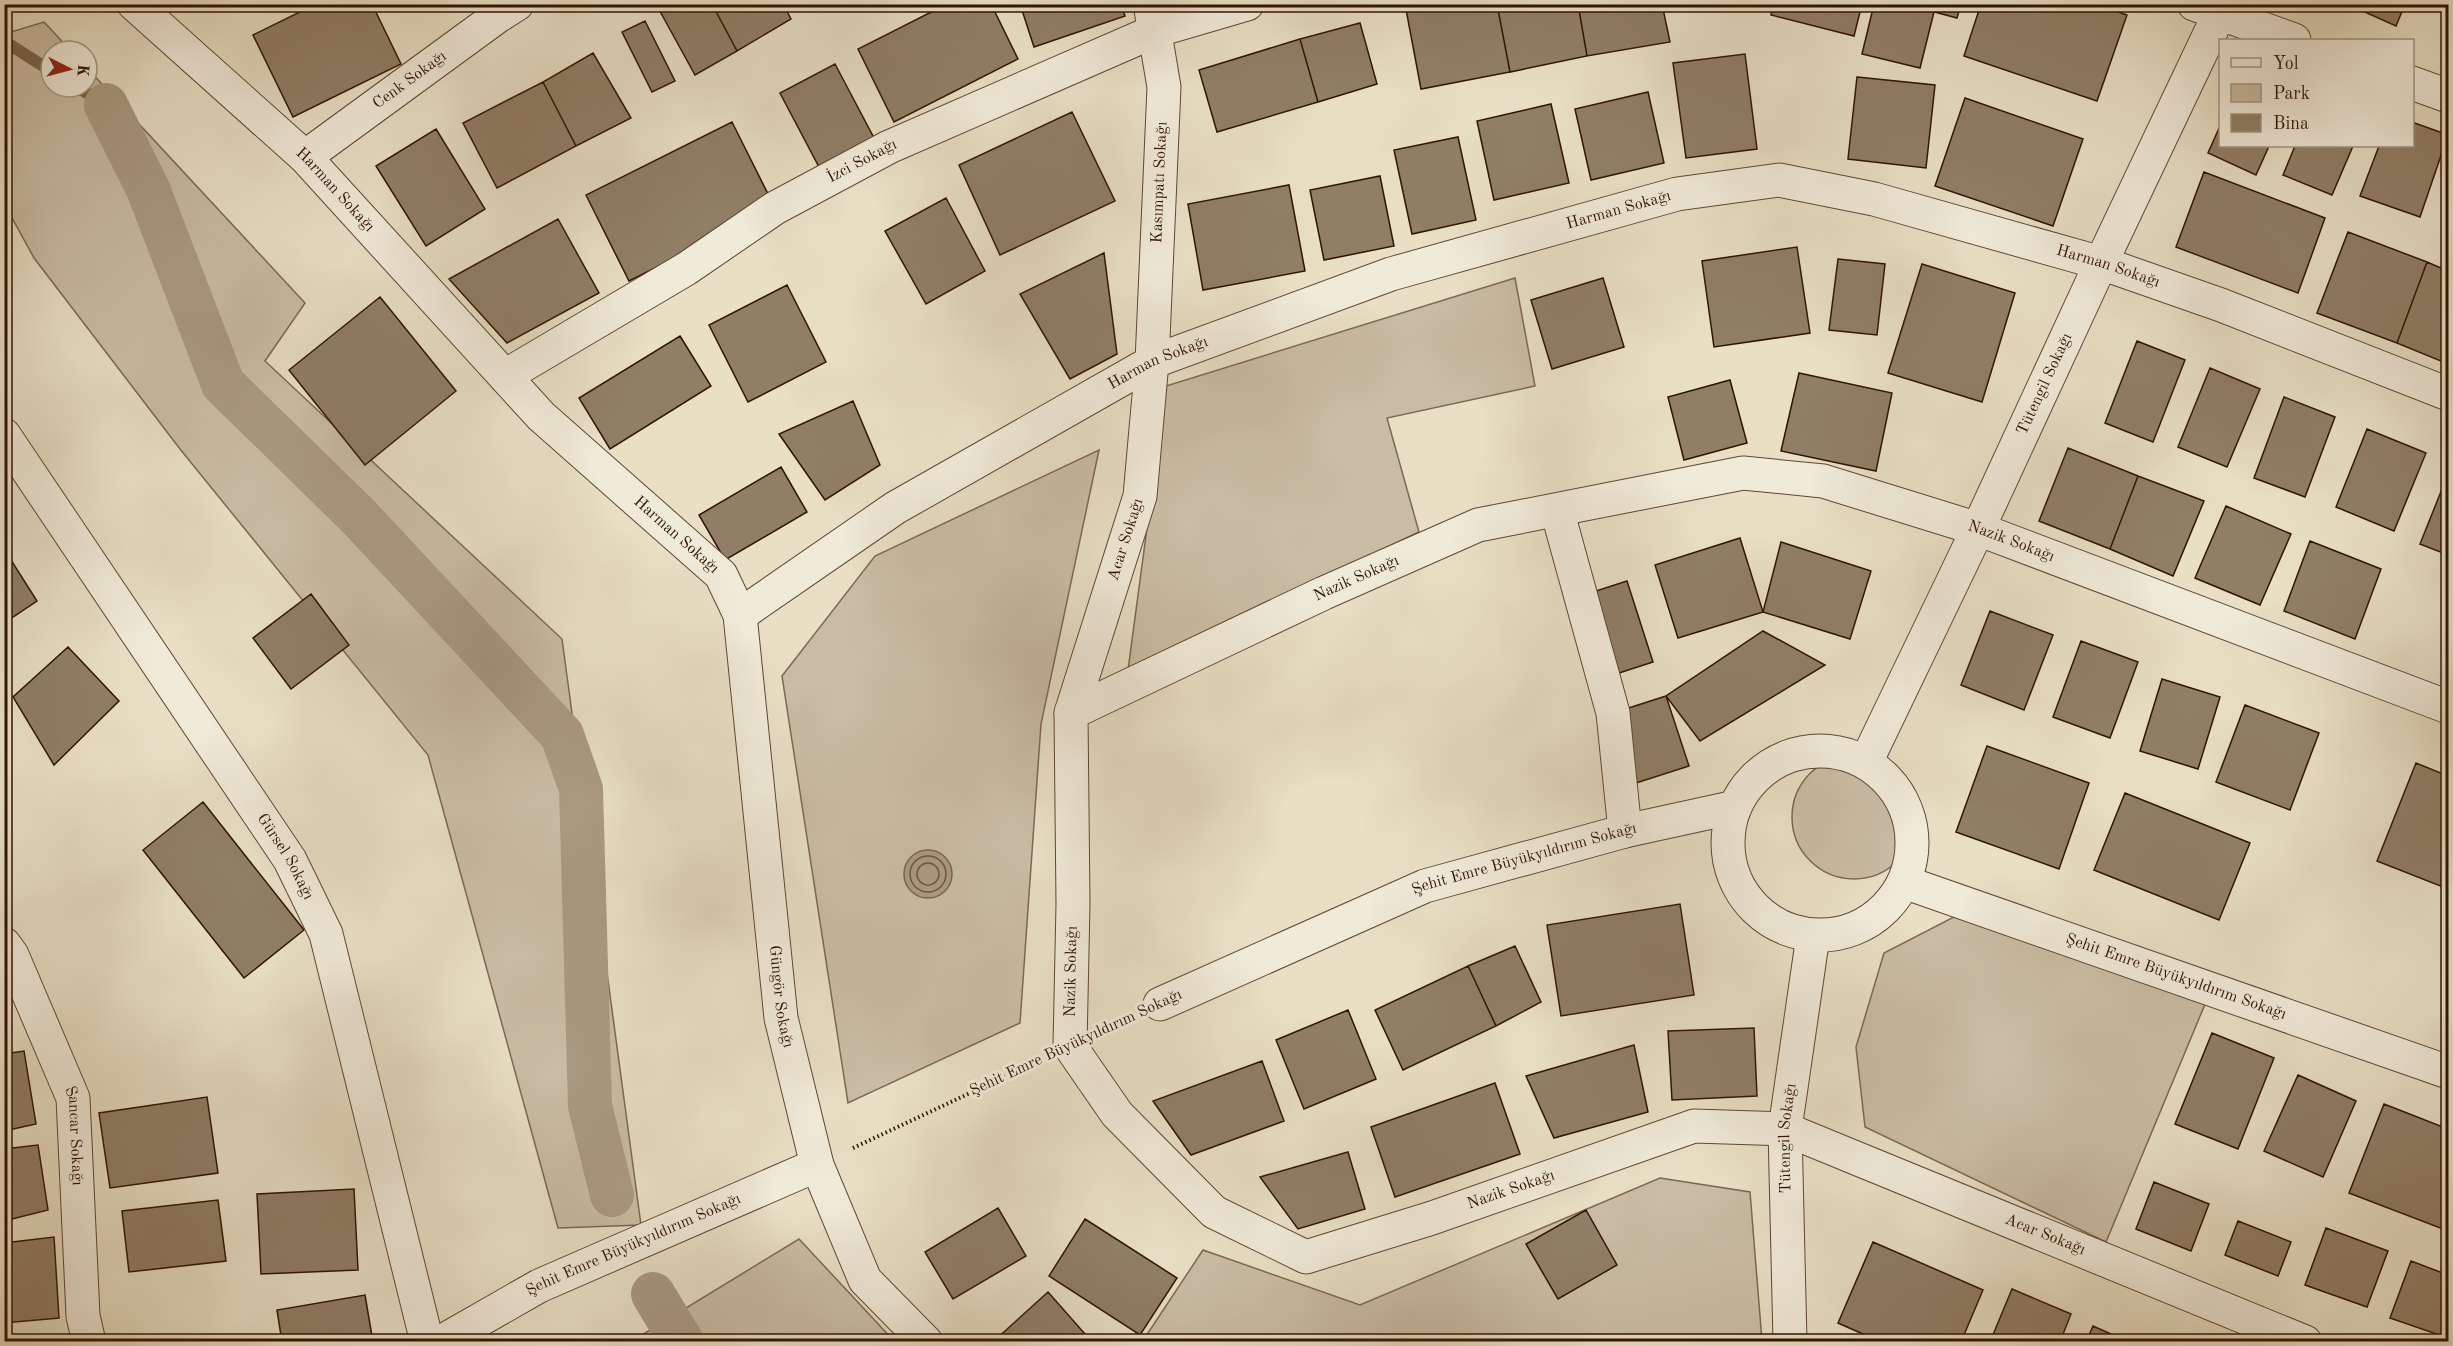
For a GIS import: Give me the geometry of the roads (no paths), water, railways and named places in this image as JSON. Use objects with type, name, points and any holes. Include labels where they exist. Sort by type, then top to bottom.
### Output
[{"type":"street","name":"Harman Sokağı","points":[[134,4],[305,157],[541,416],[721,575],[740,615],[895,508],[1152,362],[1391,274],[1677,194],[1779,180],[1874,199],[2100,263],[2221,305],[2448,394]]},
{"type":"street","name":"Cenk Sokağı","points":[[305,157],[517,4]]},
{"type":"street","name":"İzci Sokağı","points":[[505,376],[686,269],[775,208],[889,147],[1152,18],[1247,4]]},
{"type":"street","points":[[2212,8],[2291,39]]},
{"type":"street","name":"Tütengil Sokağı","points":[[1866,762],[1978,529],[2100,263],[2212,8]]},
{"type":"street","name":"Kasımpatı Sokağı","points":[[1152,18],[1164,87],[1152,362]]},
{"type":"street","points":[[2414,84],[2448,96]]},
{"type":"street","name":"Acar Sokağı","points":[[1071,713],[1140,496],[1152,362]]},
{"type":"street","name":"Gürsel Sokağı","points":[[4,435],[290,860],[326,934],[427,1341]]},
{"type":"street","name":"Nazik Sokağı","points":[[1785,1129],[1694,1126],[1432,1218],[1306,1257],[1214,1212],[1117,1114],[1070,1046],[1073,904],[1071,713],[1324,592],[1478,525],[1743,473],[1823,481],[1978,529],[2448,707]]},
{"type":"street","points":[[1557,510],[1613,713],[1625,831]]},
{"type":"street","name":"Güngör Sokağı","points":[[740,615],[781,1018],[817,1165],[865,1280],[926,1341]]},
{"type":"street","points":[[1803,752],[1835,752],[1866,762],[1896,790],[1910,819],[1913,851],[1904,882],[1874,920],[1846,933],[1813,936],[1769,921],[1745,899],[1731,870],[1728,838],[1735,807],[1748,785],[1773,764],[1803,752]]},
{"type":"street","name":"Şehit Emre Büyükyıldırım Sokağı","points":[[1160,1004],[1425,886],[1625,831],[1735,807]]},
{"type":"street","name":"Şehit Emre Büyükyıldırım Sokağı","points":[[1904,882],[2448,1072]]},
{"type":"street","name":"Tütengil Sokağı","points":[[1790,1341],[1785,1129],[1813,936]]},
{"type":"street","name":"Sancar Sokağı","points":[[4,944],[12,955],[73,1098],[83,1316],[90,1341]]},
{"type":"street","name":"Acar Sokağı","points":[[1785,1129],[2305,1341]]},
{"type":"street","name":"Şehit Emre Büyükyıldırım Sokağı","points":[[441,1341],[539,1287],[817,1165]]},
{"type":"water","points":[[923,850],[933,850],[948,860],[952,874],[951,883],[942,894],[933,898],[923,898],[908,888],[904,879],[904,869],[914,854]]},
{"type":"waterway","points":[[4,41],[39,63]]},
{"type":"waterway","points":[[96,99],[106,105]]},
{"type":"waterway","points":[[106,105],[148,189],[223,384],[360,518],[562,735],[581,789],[590,1106],[612,1195]]},
{"type":"waterway","points":[[653,1294],[682,1342]]}]
